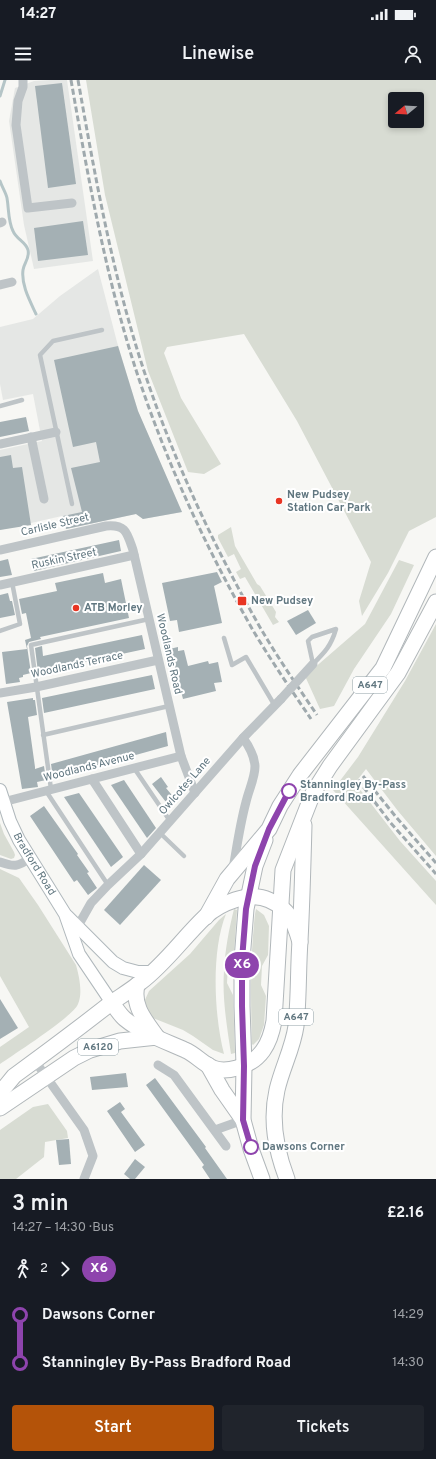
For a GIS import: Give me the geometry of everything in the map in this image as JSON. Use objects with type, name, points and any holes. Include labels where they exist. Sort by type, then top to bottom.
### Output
[{"type":"highway","points":[[423,585],[436,550]]},
{"type":"highway","name":"A647","points":[[260,1178],[243,1120],[244,1066],[242,960],[246,909],[255,866],[269,829],[280,806],[297,780],[383,668],[436,557]]},
{"type":"highway","name":"A647","points":[[286,1179],[279,1159],[274,1135],[274,1110],[277,1089],[292,1046],[296,1027],[304,875],[304,816],[313,793],[330,766],[398,673],[436,602]]},
{"type":"highway","points":[[300,942],[295,924],[281,907],[266,899],[249,896],[239,898],[229,902],[206,916],[152,972],[112,1003],[125,1019],[140,1029],[157,1038],[189,1051],[215,1069],[229,1069],[244,1066],[263,1053],[272,1033],[274,1021],[281,907],[283,870],[304,816]]},
{"type":"highway","name":"A647","points":[[206,916],[227,879],[269,829]]},
{"type":"highway","points":[[137,985],[137,1007],[157,1038]]},
{"type":"highway","name":"A6120","points":[[0,1093],[14,1076],[112,1003]]},
{"type":"highway","name":"A6120","points":[[0,1108],[74,1058],[90,1050],[120,1041],[157,1038]]},
{"type":"highway","points":[[208,1065],[222,1090],[243,1120]]},
{"type":"main road","name":"Bradford Road","points":[[1,796],[19,840],[65,914],[79,954],[112,1003]]},
{"type":"main road","name":"Bradford Road","points":[[65,914],[113,962],[123,968],[138,972],[152,972]]},
{"type":"street","points":[[23,80],[23,88],[18,101],[16,125],[28,208],[72,203]]},
{"type":"street","points":[[0,285],[12,282]]},
{"type":"street","points":[[0,444],[56,432]]},
{"type":"street","points":[[31,437],[44,498]]},
{"type":"street","name":"Carlisle Street","points":[[0,550],[116,525]]},
{"type":"street","name":"Woodlands Road","points":[[116,525],[126,531],[134,556],[181,756],[195,793]]},
{"type":"street","name":"Ruskin Street","points":[[0,585],[134,556]]},
{"type":"street","name":"Woodlands Terrace","points":[[0,693],[36,687],[158,660]]},
{"type":"street","name":"Owlcotes Lane","points":[[78,926],[91,904],[108,885],[141,854],[243,738],[313,664]]},
{"type":"street","points":[[233,873],[238,836],[246,801],[254,778],[254,755],[243,738]]},
{"type":"street","name":"Woodlands Avenue","points":[[1,796],[49,790],[181,756]]},
{"type":"street","points":[[92,779],[141,854]]},
{"type":"street","points":[[0,862],[9,866],[16,866],[30,858]]},
{"type":"street","points":[[35,1061],[84,1130],[93,1156],[84,1179]]},
{"type":"street","points":[[158,1065],[174,1076],[226,1146]]},
{"type":"street","points":[[215,1130],[243,1120]]},
{"type":"lane","points":[[72,504],[40,355],[53,341],[102,330]]},
{"type":"lane","points":[[0,406],[22,400]]},
{"type":"lane","points":[[0,631],[20,624],[12,582]]},
{"type":"lane","points":[[108,885],[49,790],[31,645],[149,619]]},
{"type":"lane","points":[[336,629],[333,640],[327,650],[313,664],[308,640],[312,637],[336,629]]},
{"type":"lane","points":[[224,638],[232,665],[246,657],[278,702]]},
{"type":"lane","points":[[43,735],[169,706]]},
{"type":"lane","points":[[134,768],[170,821]]},
{"type":"lane","points":[[160,833],[184,856]]},
{"type":"shaded area","points":[[67,80],[93,261],[34,269],[24,225],[9,121],[15,88],[34,81]]},
{"type":"shaded area","points":[[86,80],[436,80],[436,517],[409,531],[388,573],[362,616],[359,601],[371,562],[297,421],[244,334],[167,347],[164,353],[181,398],[221,464],[204,474],[188,472],[148,371],[105,195]]},
{"type":"shaded area","points":[[98,269],[117,342],[138,411],[182,512],[143,519],[136,514],[66,529],[62,516],[0,530],[0,450],[42,441],[33,394],[3,400],[0,384],[0,327],[33,319],[60,296]]},
{"type":"shaded area","points":[[231,527],[235,546],[257,584],[260,586],[276,612],[275,617],[279,622],[273,625],[245,577],[240,579],[236,572],[241,569],[234,554],[228,557],[218,538],[218,535]]},
{"type":"shaded area","points":[[399,560],[414,565],[391,614],[354,669],[334,706],[320,709],[305,676],[365,624]]},
{"type":"shaded area","points":[[436,624],[436,856],[398,811],[366,769],[355,783],[400,841],[436,881],[436,905],[333,790],[358,757],[405,681]]},
{"type":"shaded area","points":[[0,823],[14,852],[14,858],[11,859],[0,855]]},
{"type":"shaded area","points":[[0,869],[19,878],[38,905],[76,965],[80,995],[78,1004],[66,1017],[0,1064],[0,1047],[29,1027],[0,976]]},
{"type":"shaded area","points":[[234,909],[237,910],[234,953],[228,964],[227,983],[233,995],[235,1053],[231,1054],[225,1012],[224,981],[226,947]]},
{"type":"shaded area","points":[[256,909],[264,915],[269,926],[268,955],[262,966],[261,985],[266,996],[264,1025],[259,1039],[253,1045],[251,976],[254,919]]},
{"type":"shaded area","points":[[226,914],[221,929],[216,964],[216,1002],[224,1054],[213,1050],[183,1030],[153,1018],[148,1013],[144,1002],[149,991],[190,954]]},
{"type":"shaded area","points":[[48,1104],[67,1131],[68,1138],[45,1142],[44,1157],[16,1179],[0,1179],[0,1130],[33,1107]]},
{"type":"building","points":[[62,83],[76,184],[48,188],[35,86]]},
{"type":"building","points":[[83,221],[88,255],[38,261],[34,228]]},
{"type":"building","points":[[118,346],[138,411],[182,512],[143,519],[136,514],[66,529],[63,516],[82,512],[71,468],[100,462],[96,442],[73,447],[54,360]]},
{"type":"building","points":[[26,417],[29,431],[0,437],[0,422]]},
{"type":"building","points":[[11,455],[13,468],[22,467],[31,525],[0,530],[0,457]]},
{"type":"building","points":[[119,540],[121,551],[34,571],[31,559]]},
{"type":"building","points":[[8,559],[12,575],[0,577],[0,561]]},
{"type":"building","points":[[217,572],[222,582],[214,586],[222,623],[179,632],[177,620],[170,621],[162,583]]},
{"type":"building","name":"ATB Morley","points":[[103,573],[105,583],[121,579],[129,618],[40,637],[41,639],[29,642],[27,646],[31,673],[23,675],[23,677],[19,678],[20,682],[6,684],[2,652],[27,649],[25,640],[31,638],[26,613],[22,614],[19,599],[57,591],[55,583]]},
{"type":"building","points":[[8,593],[10,601],[12,601],[15,615],[0,618],[0,595]]},
{"type":"building","points":[[308,610],[316,623],[296,635],[287,621]]},
{"type":"building","points":[[142,635],[145,649],[38,672],[35,648],[42,646],[43,656]]},
{"type":"building","points":[[178,647],[178,651],[184,650],[188,666],[208,661],[209,664],[218,662],[222,682],[214,683],[216,691],[183,699],[174,664],[168,665],[165,650]]},
{"type":"building","points":[[152,675],[155,689],[44,713],[42,698]]},
{"type":"building","points":[[33,698],[33,700],[35,700],[37,715],[28,717],[35,769],[44,766],[46,780],[37,782],[38,787],[22,789],[7,702]]},
{"type":"building","points":[[166,732],[168,746],[53,778],[51,764]]},
{"type":"building","points":[[161,777],[168,787],[166,788],[176,800],[169,806],[152,784]]},
{"type":"building","points":[[124,780],[156,828],[147,838],[111,785]]},
{"type":"building","points":[[79,793],[123,857],[111,867],[64,797]]},
{"type":"building","points":[[44,806],[78,854],[77,855],[89,872],[87,873],[97,888],[88,895],[77,880],[74,882],[30,816]]},
{"type":"building","points":[[144,865],[161,880],[120,925],[104,910]]},
{"type":"building","points":[[0,999],[18,1028],[0,1039]]},
{"type":"building","points":[[126,1073],[128,1087],[92,1090],[90,1077]]},
{"type":"building","points":[[155,1078],[206,1147],[205,1148],[227,1179],[210,1179],[202,1167],[204,1165],[146,1085]]},
{"type":"building","points":[[120,1102],[125,1109],[121,1112],[145,1145],[135,1152],[107,1111]]},
{"type":"building","points":[[69,1139],[71,1164],[59,1165],[56,1140]]},
{"type":"building","points":[[135,1159],[145,1167],[135,1179],[130,1179],[124,1174]]},
{"type":"waterway","points":[[0,96],[5,80]]},
{"type":"waterway","points":[[0,181],[7,198],[11,227],[14,234],[27,247],[28,250],[28,256],[23,270],[23,281],[26,293],[36,314]]},
{"type":"railway","points":[[71,80],[90,182],[120,318],[155,424],[184,495],[217,564],[254,632],[311,719]]},
{"type":"railway","points":[[78,80],[111,249],[127,316],[162,421],[191,492],[224,561],[274,651],[317,715]]},
{"type":"railway","points":[[363,776],[436,863]]},
{"type":"railway","points":[[358,780],[390,822],[436,874]]},
{"type":"bus line","name":"X6","points":[[251,1147],[243,1120],[244,1066],[242,960],[246,909],[255,866],[269,829],[289,791]]},
{"type":"place","name":"New Pudsey Station Car Park","points":[[279,501]]},
{"type":"place","name":"New Pudsey","points":[[242,601]]},
{"type":"place","name":"ATB Morley","points":[[76,608]]},
{"type":"place","name":"Stanningley By-Pass Bradford Road","points":[[289,791]]},
{"type":"place","name":"Dawsons Corner","points":[[251,1147]]}]
